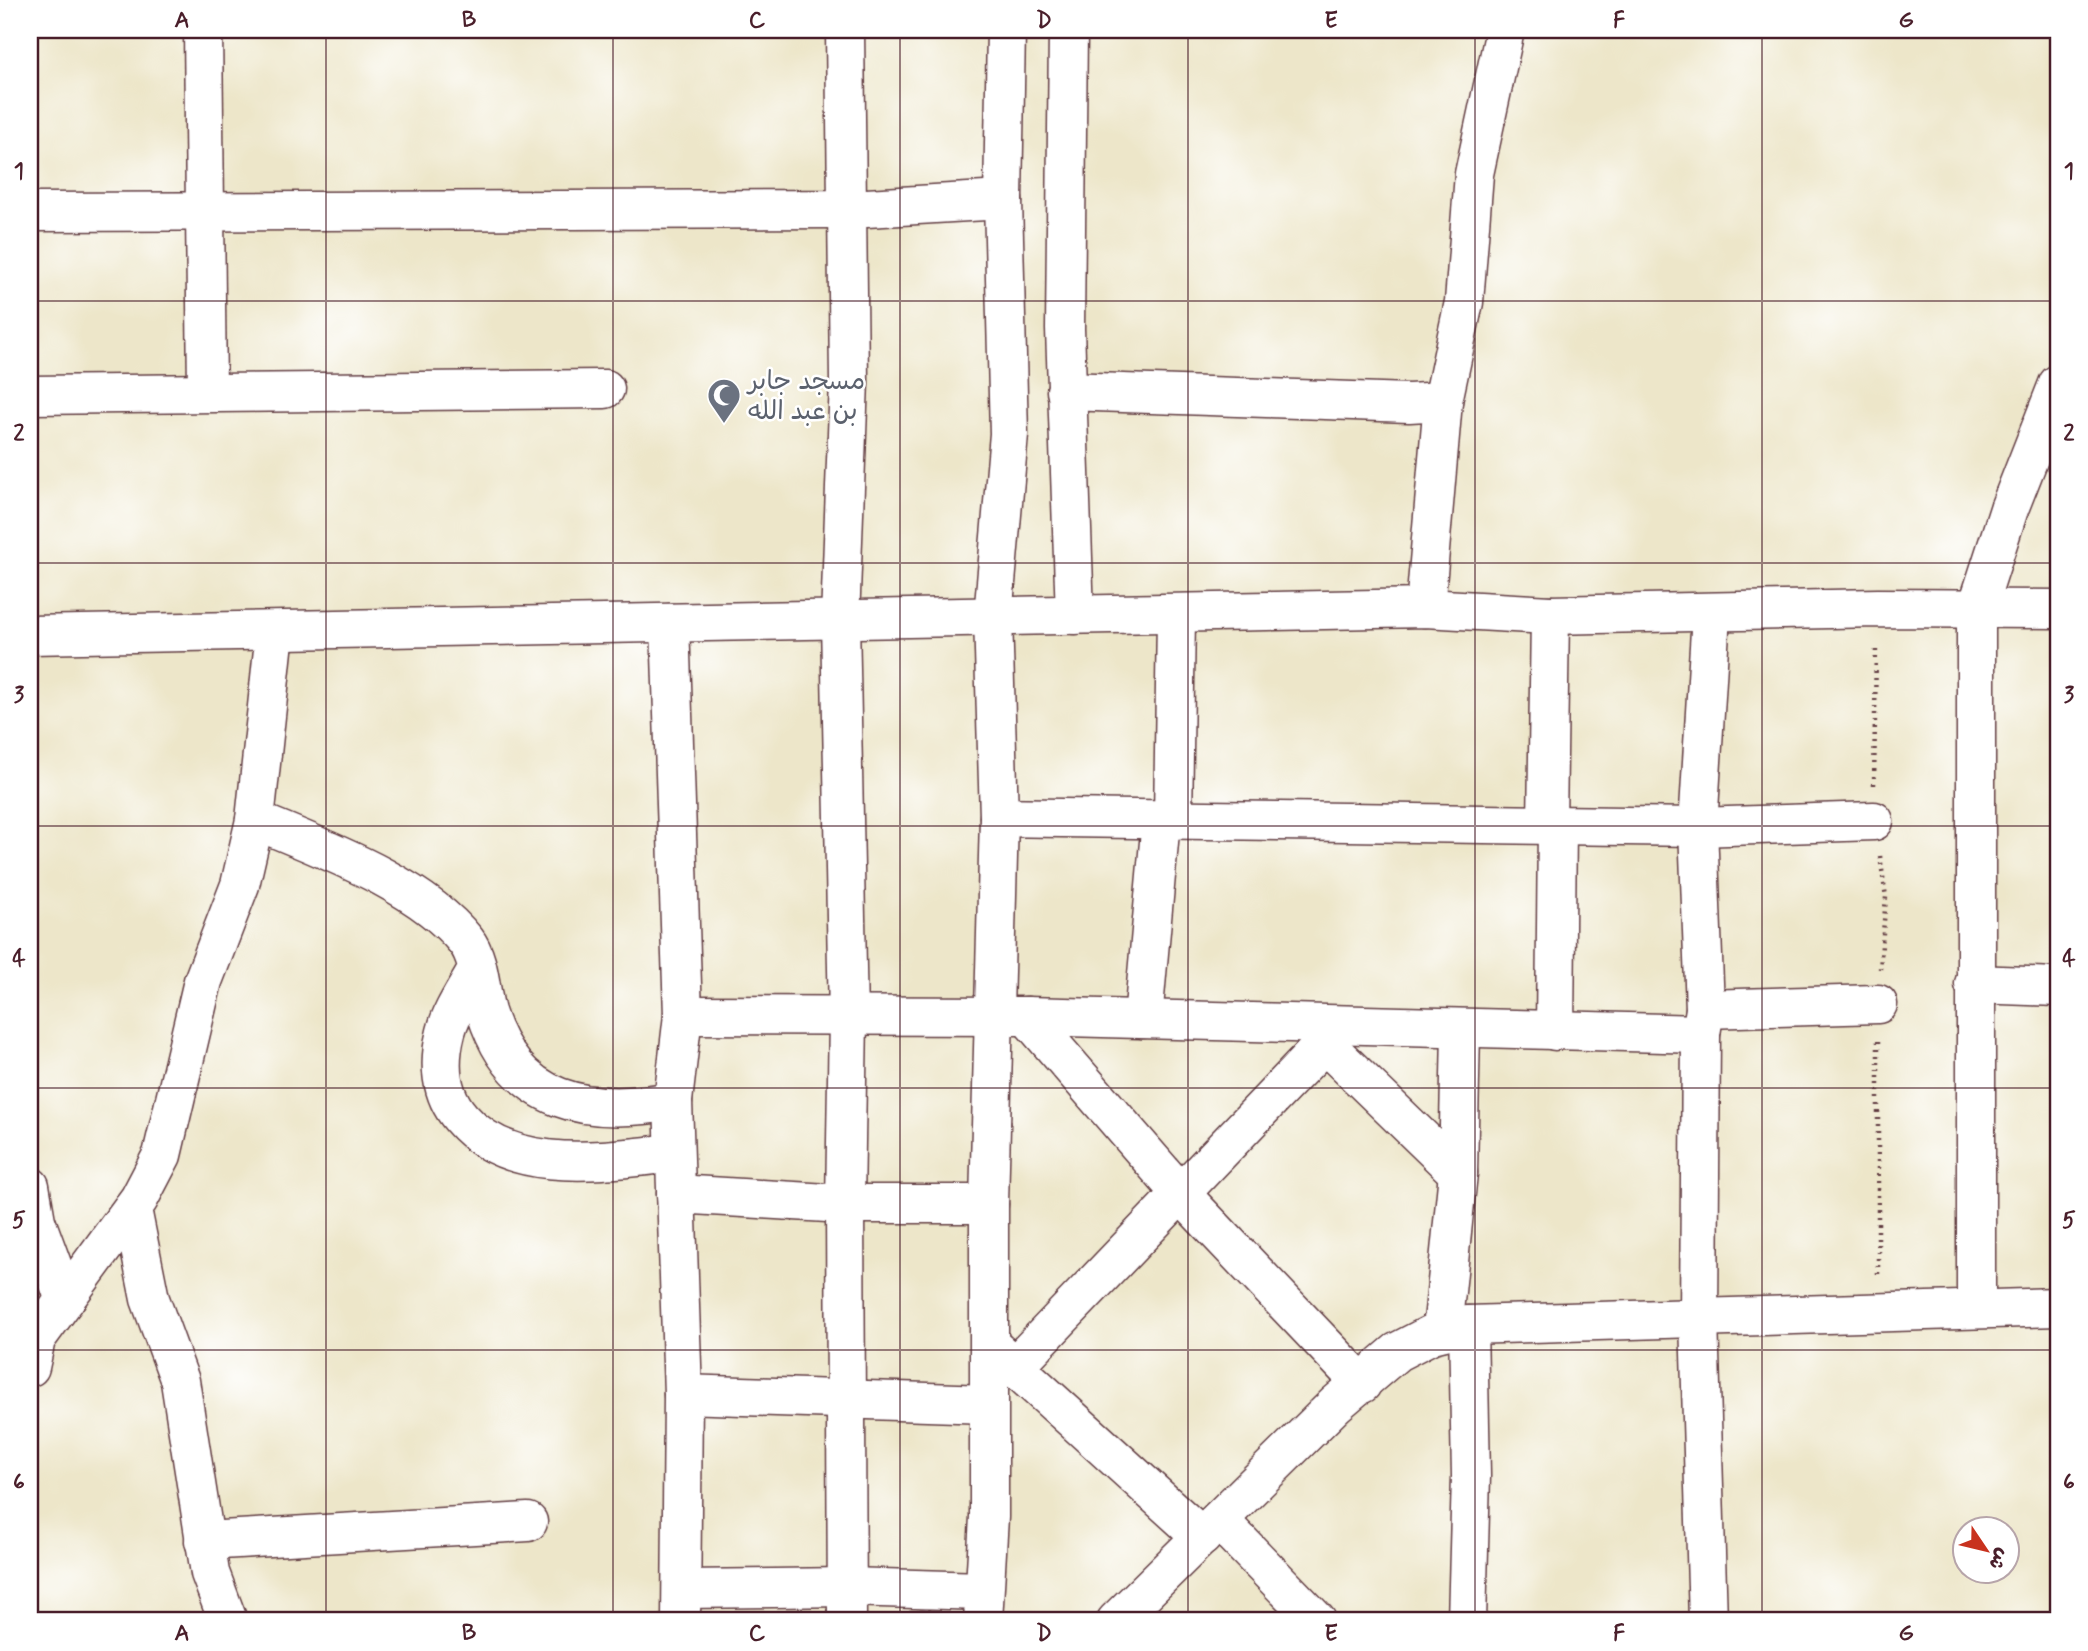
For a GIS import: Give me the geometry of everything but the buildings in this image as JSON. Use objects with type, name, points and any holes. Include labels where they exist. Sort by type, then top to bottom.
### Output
[{"type":"street","points":[[204,30],[207,391]]},
{"type":"street","points":[[845,30],[849,380],[840,620],[848,1017],[845,1204],[847,1604]]},
{"type":"street","points":[[670,623],[684,1015],[673,1101],[683,1394],[681,1605],[983,1606],[989,1517],[988,1404],[1002,1355],[989,1204],[1010,1016],[999,817],[993,617],[1009,434],[1003,200],[1006,30]]},
{"type":"street","points":[[1068,30],[1066,391],[1075,615]]},
{"type":"street","points":[[1425,608],[1443,401],[1464,302],[1474,174],[1505,30]]},
{"type":"street","points":[[30,212],[849,209],[1003,200]]},
{"type":"street","points":[[1976,1308],[1976,611],[2009,509],[2058,384]]},
{"type":"street","points":[[30,395],[207,391],[605,389]]},
{"type":"street","points":[[1066,391],[1409,403],[1443,401]]},
{"type":"street","points":[[30,635],[1176,615],[1425,608],[1550,615],[1711,614],[1878,608],[1976,611],[2058,609]]},
{"type":"street","points":[[1708,1621],[1699,1320],[1703,1022],[1698,827],[1711,614]]},
{"type":"street","points":[[1143,1019],[1167,820],[1176,615]]},
{"type":"street","points":[[1550,615],[1555,1031]]},
{"type":"street","points":[[30,1367],[36,1339],[132,1209],[162,1155],[202,981],[240,885],[255,820],[275,631]]},
{"type":"street","points":[[999,817],[1698,827],[1874,821]]},
{"type":"street","points":[[255,820],[352,861],[404,890],[449,924],[468,943],[486,1011],[502,1053],[538,1088],[574,1105],[629,1109],[673,1101]]},
{"type":"street","points":[[477,970],[446,1030],[440,1064],[448,1102],[475,1134],[519,1155],[546,1158],[615,1159],[674,1153]]},
{"type":"street","points":[[1974,984],[2058,987]]},
{"type":"street","points":[[684,1015],[1143,1019],[1333,1034],[1461,1030],[1555,1031],[1703,1022],[1878,1004]]},
{"type":"street","points":[[1010,1016],[1362,1384]]},
{"type":"street","points":[[1461,1030],[1455,1328],[1471,1476],[1467,1621]]},
{"type":"street","points":[[1002,1355],[1181,1194],[1333,1034]]},
{"type":"street","points":[[1333,1034],[1458,1173]]},
{"type":"street","points":[[30,1186],[36,1221],[65,1300]]},
{"type":"street","points":[[676,1194],[845,1204],[989,1204]]},
{"type":"street","points":[[132,1209],[150,1299],[180,1381],[210,1573],[228,1621]]},
{"type":"street","points":[[1116,1621],[1336,1404],[1397,1352],[1455,1328],[2058,1307]]},
{"type":"street","points":[[1002,1355],[1211,1528],[1317,1621]]},
{"type":"street","points":[[683,1394],[988,1404]]},
{"type":"street","points":[[204,1541],[528,1522]]},
{"type":"path","points":[[1878,608],[1874,821],[1886,897],[1878,1004],[1878,1313]]},
{"type":"place","name":"مسجد جابر بن عبد الله","points":[[724,425]]}]
